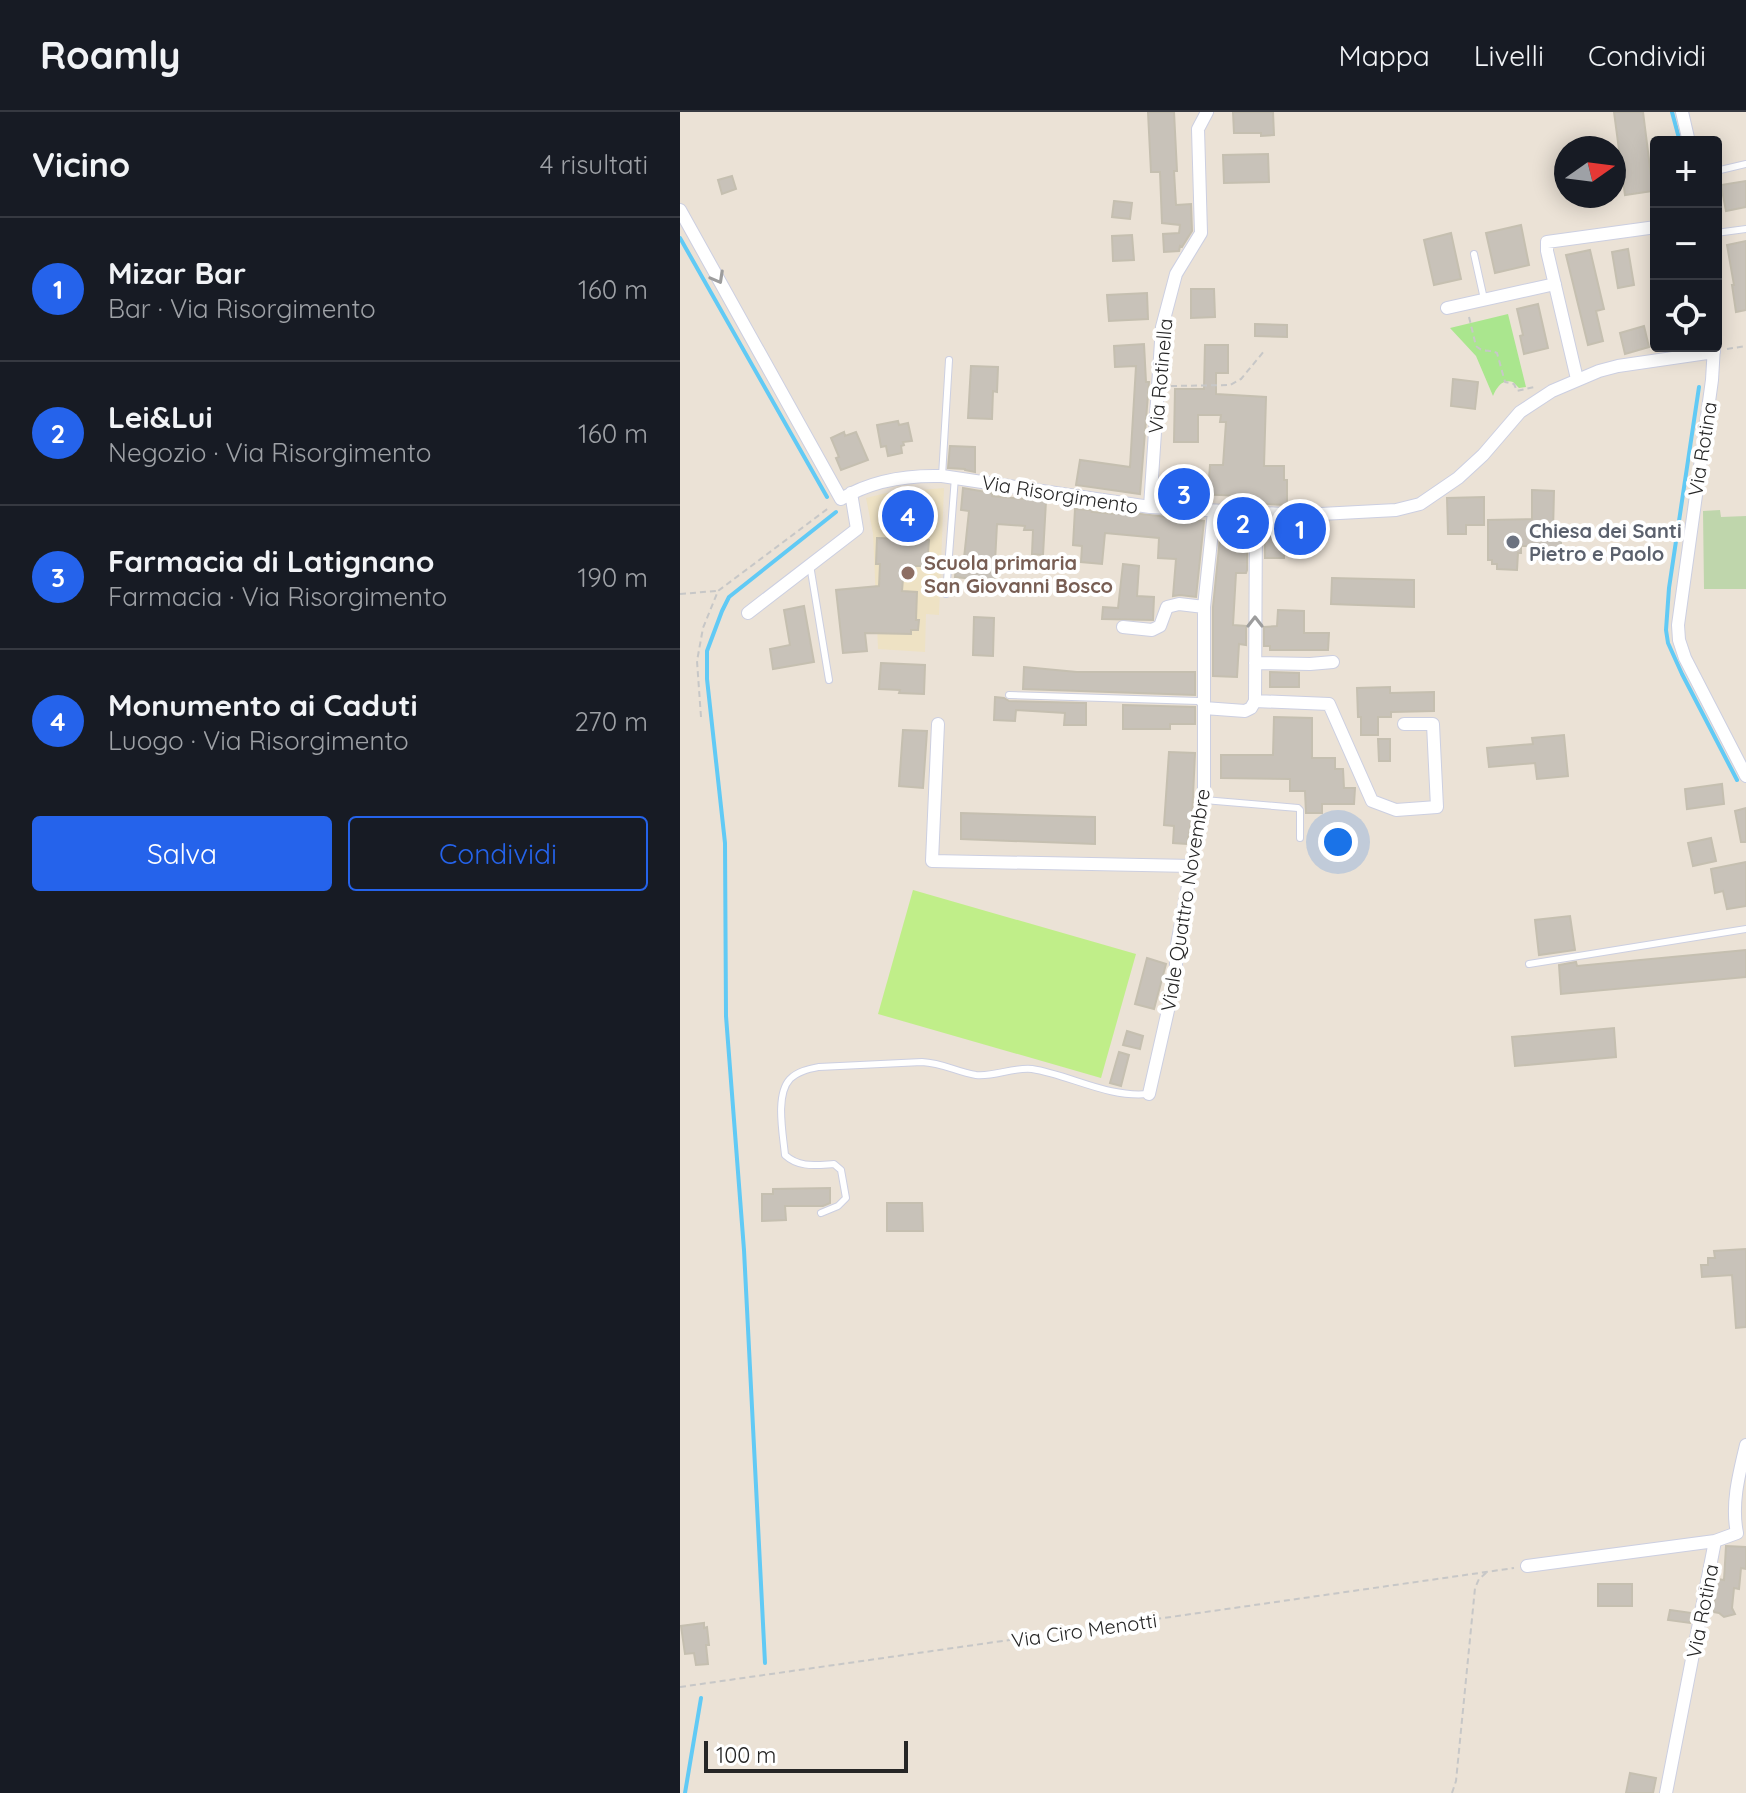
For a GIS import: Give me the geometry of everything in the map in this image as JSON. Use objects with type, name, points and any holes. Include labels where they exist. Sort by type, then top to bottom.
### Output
[{"type":"street","name":"Via Rotinella","points":[[1150,507],[1162,327],[1176,274],[1201,233],[1198,129],[1207,112]]},
{"type":"street","points":[[1682,112],[1688,136]]},
{"type":"street","points":[[680,210],[846,496],[857,529],[748,613]]},
{"type":"street","points":[[1577,379],[1547,242],[1650,228]]},
{"type":"street","points":[[1447,308],[1555,284]]},
{"type":"street","name":"Via Risorgimento","points":[[846,496],[884,480],[919,475],[948,476],[1150,507],[1214,512],[1302,515],[1396,510],[1420,504],[1458,478],[1483,455],[1520,412],[1552,391],[1618,366],[1697,352]]},
{"type":"street","name":"Via Rotina","points":[[1714,352],[1678,625],[1679,640],[1685,658],[1746,776]]},
{"type":"street","name":"Viale Quattro Novembre","points":[[1149,1094],[1176,975],[1176,950],[1204,800],[1204,607],[1214,512]]},
{"type":"street","points":[[1204,708],[1245,711],[1255,701],[1256,513]]},
{"type":"street","points":[[1123,627],[1152,630],[1160,626],[1167,607],[1179,604],[1204,607]]},
{"type":"street","points":[[1255,663],[1333,662]]},
{"type":"street","points":[[1255,701],[1329,704],[1372,801],[1396,810],[1437,807],[1433,724],[1404,724]]},
{"type":"street","points":[[938,724],[932,861],[1192,866]]},
{"type":"street","name":"Via Rotina","points":[[1666,1793],[1715,1541],[1742,1534],[1735,1516],[1746,1445]]},
{"type":"street","points":[[1527,1566],[1715,1541]]},
{"type":"lane","points":[[1722,170],[1746,164]]},
{"type":"lane","points":[[1722,232],[1746,229]]},
{"type":"lane","points":[[1474,254],[1484,299]]},
{"type":"lane","points":[[946,594],[949,360]]},
{"type":"lane","points":[[810,565],[829,680]]},
{"type":"lane","points":[[1009,695],[1198,701],[1204,708]]},
{"type":"lane","points":[[1204,800],[1298,808],[1300,838]]},
{"type":"lane","points":[[1529,964],[1746,929]]},
{"type":"lane","points":[[821,1213],[838,1206],[846,1198],[841,1170],[834,1164],[793,1162],[785,1155],[782,1094],[789,1080],[803,1071],[819,1067],[922,1062],[938,1063],[978,1075],[1032,1069],[1105,1089],[1149,1094]]},
{"type":"path","points":[[1465,304],[1476,346],[1484,352],[1497,353],[1505,382],[1514,384],[1517,391],[1550,383],[1552,391]]},
{"type":"path","points":[[1722,348],[1746,346]]},
{"type":"path","points":[[1158,386],[1230,385],[1241,379],[1265,350]]},
{"type":"path","points":[[701,717],[697,661],[703,628],[718,591],[846,496]]},
{"type":"path","points":[[680,594],[718,591]]},
{"type":"path","name":"Via Ciro Menotti","points":[[680,1687],[1527,1566]]},
{"type":"path","points":[[1452,1793],[1456,1781],[1475,1588],[1488,1571]]},
{"type":"shaded area","name":"Scuola primaria San Giovanni Bosco","points":[[944,488],[939,615],[926,614],[925,652],[878,649],[873,533],[866,498],[886,493]]},
{"type":"green space","points":[[1508,314],[1526,387],[1519,388],[1513,382],[1506,382],[1498,387],[1493,396],[1476,356],[1450,328]]},
{"type":"green space","points":[[1720,510],[1721,517],[1746,516],[1746,589],[1704,589],[1703,511]]},
{"type":"green space","points":[[913,890],[1136,954],[1101,1078],[878,1014]]},
{"type":"building","points":[[1148,112],[1174,112],[1176,205],[1191,204],[1192,231],[1179,251],[1164,252],[1163,234],[1179,233],[1180,225],[1162,223],[1160,172],[1151,172]]},
{"type":"building","points":[[1233,112],[1273,112],[1274,135],[1234,133]]},
{"type":"building","points":[[1614,112],[1643,112],[1650,191],[1626,195],[1626,136],[1617,136]]},
{"type":"building","points":[[1268,154],[1269,182],[1224,183],[1223,155]]},
{"type":"building","points":[[732,176],[736,189],[722,194],[718,180]]},
{"type":"building","points":[[1746,181],[1746,207],[1726,211],[1722,185]]},
{"type":"building","points":[[1114,201],[1132,203],[1130,219],[1112,217]]},
{"type":"building","points":[[1521,225],[1529,265],[1495,273],[1486,233]]},
{"type":"building","points":[[1451,233],[1461,279],[1434,285],[1424,240]]},
{"type":"building","points":[[1132,235],[1134,260],[1113,261],[1112,236]]},
{"type":"building","points":[[1746,241],[1746,310],[1736,312],[1727,245]]},
{"type":"building","points":[[1628,249],[1634,285],[1618,288],[1612,252]]},
{"type":"building","points":[[1590,250],[1604,309],[1596,311],[1603,341],[1588,345],[1566,255]]},
{"type":"building","points":[[1191,289],[1214,289],[1215,317],[1191,318]]},
{"type":"building","points":[[1147,293],[1148,319],[1109,321],[1107,295]]},
{"type":"building","points":[[1538,304],[1548,348],[1524,354],[1517,309]]},
{"type":"building","points":[[1255,324],[1287,325],[1287,337],[1255,336]]},
{"type":"building","points":[[1644,326],[1649,347],[1625,354],[1620,333]]},
{"type":"building","points":[[1144,344],[1146,382],[1149,382],[1140,494],[1076,485],[1080,460],[1130,467],[1136,366],[1115,367],[1114,346]]},
{"type":"building","points":[[1205,345],[1228,345],[1228,373],[1216,373],[1216,394],[1266,397],[1264,466],[1284,466],[1287,505],[1240,503],[1240,496],[1199,494],[1199,499],[1165,497],[1166,477],[1209,479],[1210,465],[1223,465],[1226,422],[1220,422],[1221,415],[1198,415],[1198,442],[1174,442],[1175,389],[1204,389]]},
{"type":"building","points":[[971,366],[998,367],[992,419],[968,418]]},
{"type":"building","points":[[1453,379],[1478,382],[1475,409],[1451,406]]},
{"type":"building","points":[[898,421],[899,425],[908,423],[912,441],[903,442],[902,453],[888,456],[886,446],[881,447],[877,425]]},
{"type":"building","points":[[844,432],[845,436],[856,432],[868,460],[841,470],[831,438]]},
{"type":"building","points":[[950,446],[975,447],[975,472],[948,468]]},
{"type":"building","points":[[963,488],[992,493],[992,496],[1046,501],[1043,555],[1032,554],[1033,530],[1024,530],[1025,526],[997,524],[994,581],[955,577],[957,557],[964,558],[969,511],[961,510]]},
{"type":"building","points":[[1532,490],[1554,491],[1553,532],[1561,532],[1561,550],[1521,546],[1517,570],[1497,569],[1497,564],[1488,560],[1488,520],[1532,519]]},
{"type":"building","points":[[1484,497],[1484,525],[1466,525],[1466,534],[1448,534],[1447,498]]},
{"type":"building","points":[[1075,509],[1204,521],[1196,597],[1173,596],[1176,559],[1158,558],[1159,538],[1105,533],[1102,564],[1081,562],[1082,546],[1073,545]]},
{"type":"building","points":[[1236,521],[1247,521],[1247,570],[1246,573],[1236,573],[1233,625],[1246,626],[1246,645],[1239,644],[1237,677],[1213,676],[1213,607],[1221,528],[1235,529]]},
{"type":"building","points":[[1265,522],[1305,524],[1305,543],[1284,543],[1284,558],[1265,558]]},
{"type":"building","points":[[877,538],[929,540],[927,566],[904,566],[902,591],[917,592],[918,630],[911,630],[911,634],[865,633],[867,651],[843,653],[836,590],[879,586]]},
{"type":"building","points":[[1123,564],[1139,566],[1137,596],[1154,597],[1153,620],[1102,619],[1103,607],[1118,608]]},
{"type":"building","points":[[1332,578],[1414,580],[1414,607],[1331,604]]},
{"type":"building","points":[[804,606],[814,662],[773,669],[770,649],[790,645],[784,610]]},
{"type":"building","points":[[1278,610],[1304,611],[1304,633],[1329,633],[1328,650],[1270,650],[1270,646],[1264,646],[1264,627],[1277,626]]},
{"type":"building","points":[[974,617],[994,618],[993,656],[973,655]]},
{"type":"building","points":[[881,663],[925,665],[924,694],[879,689]]},
{"type":"building","points":[[1024,667],[1077,672],[1195,672],[1195,695],[1023,689]]},
{"type":"building","points":[[1270,672],[1299,673],[1299,687],[1270,687]]},
{"type":"building","points":[[1390,687],[1390,693],[1434,692],[1434,711],[1391,712],[1391,717],[1378,717],[1378,735],[1361,735],[1357,688]]},
{"type":"building","points":[[995,697],[1009,701],[1086,703],[1086,725],[1064,725],[1065,713],[1016,710],[1015,721],[994,720]]},
{"type":"building","points":[[1123,705],[1195,707],[1195,724],[1170,724],[1170,729],[1123,729]]},
{"type":"building","points":[[1274,717],[1312,718],[1312,758],[1335,758],[1335,769],[1343,769],[1344,788],[1355,788],[1354,804],[1322,804],[1322,813],[1306,813],[1305,791],[1290,791],[1290,779],[1221,778],[1221,755],[1273,755]]},
{"type":"building","points":[[903,730],[927,731],[923,788],[899,786]]},
{"type":"building","points":[[1564,735],[1568,776],[1537,779],[1535,763],[1489,767],[1487,748],[1533,744],[1532,738]]},
{"type":"building","points":[[1378,739],[1390,739],[1390,761],[1379,761]]},
{"type":"building","points":[[1169,752],[1195,753],[1192,818],[1187,844],[1173,843],[1174,826],[1164,825]]},
{"type":"building","points":[[1722,784],[1724,804],[1687,809],[1685,789]]},
{"type":"building","points":[[1746,808],[1746,842],[1741,842],[1735,811]]},
{"type":"building","points":[[961,813],[1095,817],[1095,844],[961,839]]},
{"type":"building","points":[[1711,838],[1716,861],[1693,866],[1688,843]]},
{"type":"building","points":[[1746,862],[1746,906],[1727,909],[1723,891],[1715,893],[1711,869]]},
{"type":"building","points":[[1570,916],[1575,950],[1539,955],[1535,920]]},
{"type":"building","points":[[1746,950],[1746,977],[1561,994],[1559,965],[1576,962],[1577,966]]},
{"type":"building","points":[[1147,958],[1166,964],[1154,1009],[1135,1004]]},
{"type":"building","points":[[1614,1028],[1616,1057],[1515,1066],[1512,1037]]},
{"type":"building","points":[[1127,1031],[1143,1036],[1140,1049],[1123,1045]]},
{"type":"building","points":[[1119,1052],[1129,1055],[1121,1086],[1110,1083]]},
{"type":"building","points":[[830,1188],[830,1203],[823,1206],[785,1206],[786,1220],[762,1221],[762,1194],[773,1194],[773,1189]]},
{"type":"building","points":[[887,1203],[922,1203],[923,1231],[887,1231]]},
{"type":"building","points":[[1746,1249],[1746,1327],[1736,1328],[1732,1275],[1702,1277],[1701,1265],[1708,1265],[1708,1258],[1715,1258],[1714,1251]]},
{"type":"building","points":[[1726,1546],[1746,1547],[1746,1569],[1741,1568],[1739,1589],[1734,1588],[1732,1608],[1735,1614],[1724,1617],[1713,1612],[1717,1579],[1724,1580]]},
{"type":"building","points":[[1598,1584],[1632,1584],[1632,1606],[1598,1606]]},
{"type":"building","points":[[1670,1610],[1692,1613],[1690,1623],[1668,1620]]},
{"type":"building","points":[[704,1623],[709,1645],[706,1645],[708,1664],[696,1665],[694,1653],[685,1654],[681,1626]]},
{"type":"building","points":[[1630,1773],[1656,1778],[1653,1793],[1626,1793]]},
{"type":"waterway","points":[[1672,112],[1678,136]]},
{"type":"waterway","points":[[680,238],[827,497]]},
{"type":"waterway","points":[[1699,387],[1669,588],[1666,630],[1668,643],[1682,674],[1737,780]]},
{"type":"waterway","points":[[765,1663],[744,1250],[726,1016],[725,843],[707,679],[707,651],[729,597],[836,512]]},
{"type":"waterway","points":[[685,1793],[701,1698]]},
{"type":"place","name":"Farmacia di Latignano","points":[[1184,494]]},
{"type":"place","name":"Monumento ai Caduti","points":[[908,516]]},
{"type":"place","name":"Lei&Lui","points":[[1243,523]]},
{"type":"place","name":"Mizar Bar","points":[[1300,529]]},
{"type":"place","name":"Chiesa dei Santi Pietro e Paolo","points":[[1513,542]]},
{"type":"place","name":"Scuola primaria San Giovanni Bosco","points":[[908,573]]}]
